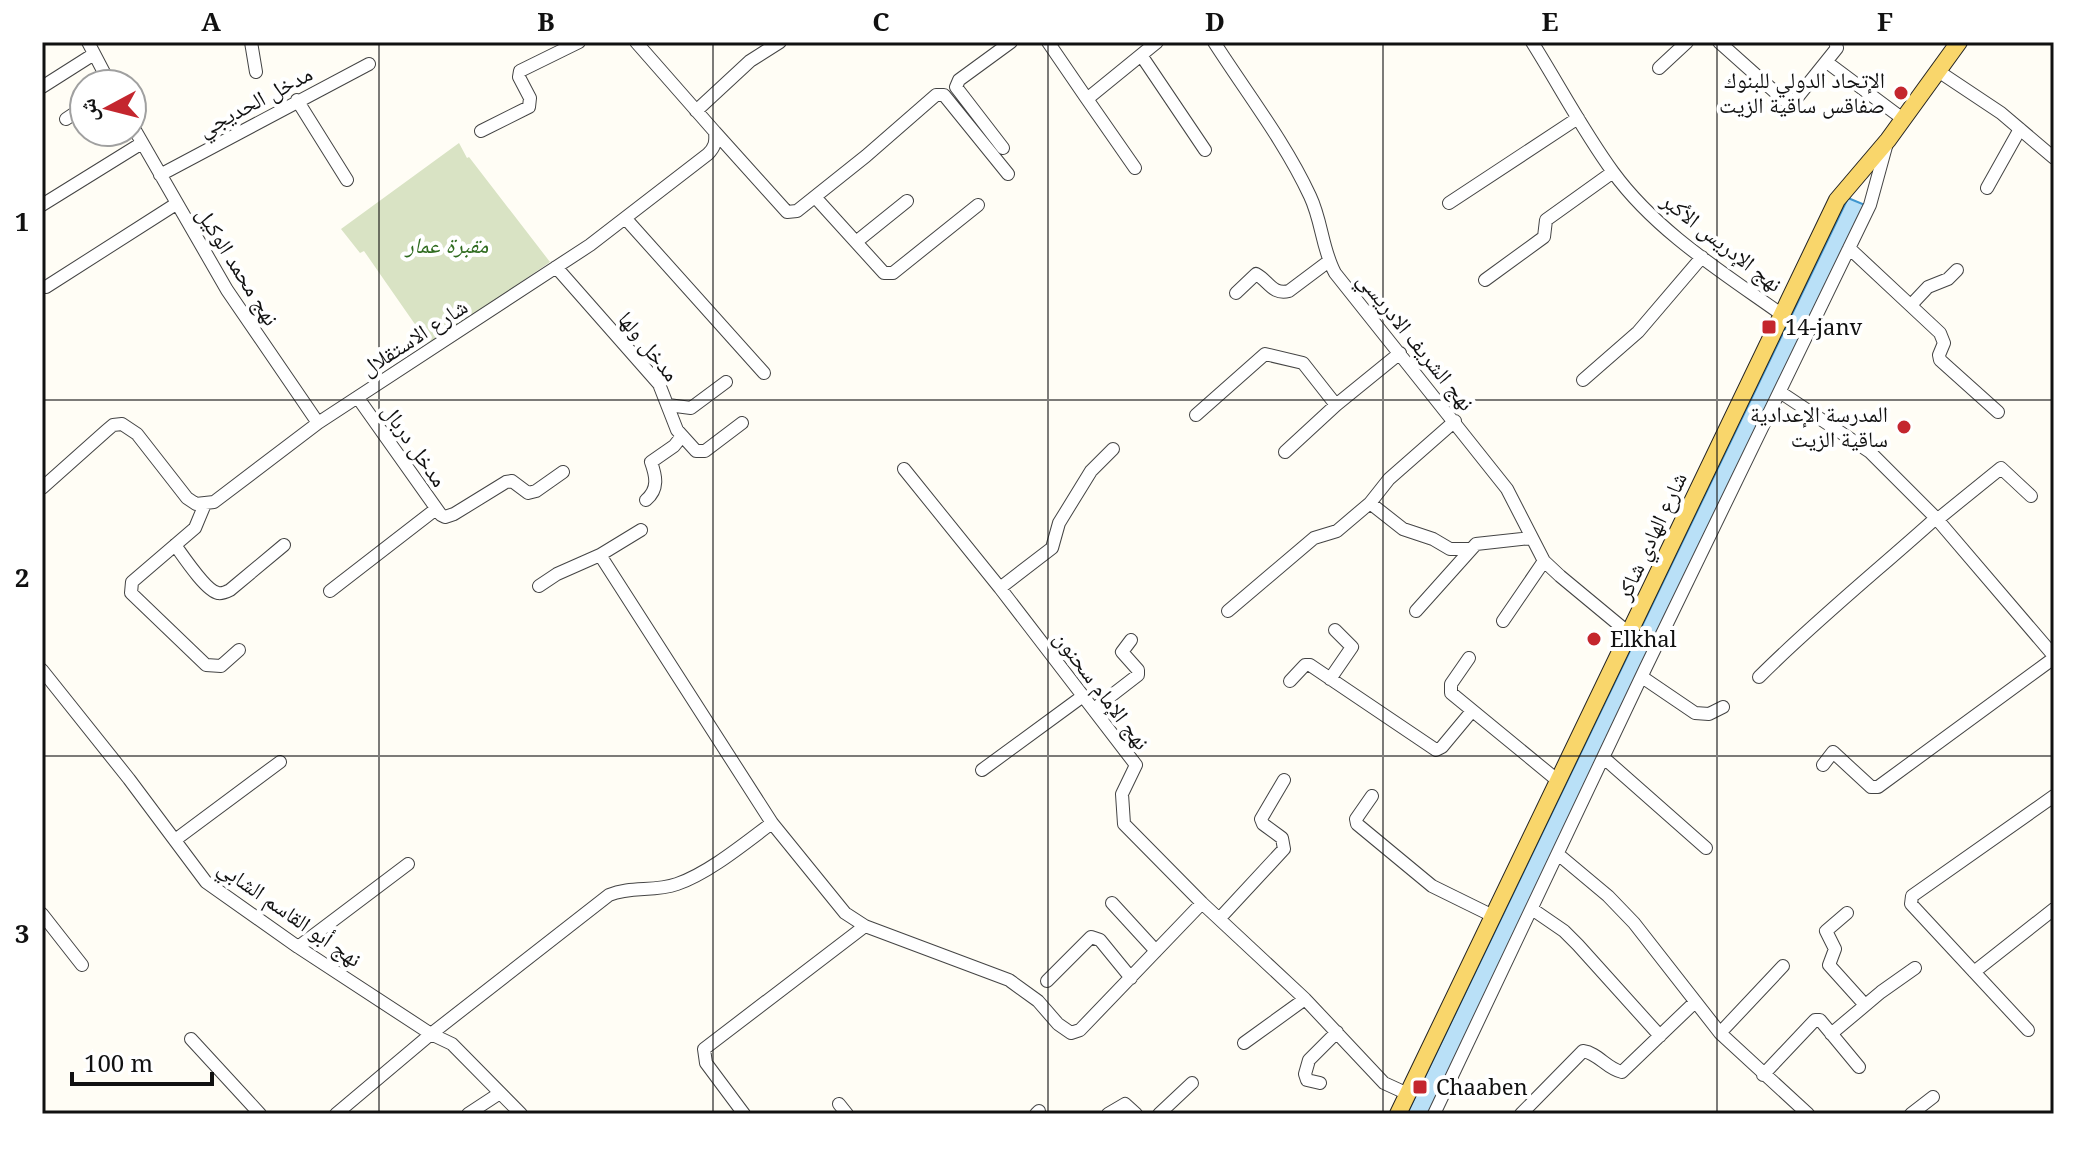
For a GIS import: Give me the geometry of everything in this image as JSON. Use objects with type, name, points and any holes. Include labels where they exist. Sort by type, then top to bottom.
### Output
[{"type":"main road","name":"شارع الهادي شاكر","points":[[1398,1114],[1837,200],[1888,140],[1959,42]]},
{"type":"street","points":[[251,42],[256,72]]},
{"type":"street","points":[[481,131],[529,107],[530,98],[519,77],[520,71],[579,42]]},
{"type":"street","points":[[636,42],[787,212],[797,211],[815,197],[936,95],[944,95],[1008,174]]},
{"type":"street","points":[[696,111],[750,61],[780,42]]},
{"type":"street","points":[[1003,148],[956,87],[959,80],[1011,42]]},
{"type":"street","points":[[1048,42],[1135,168]]},
{"type":"street","points":[[1087,99],[1157,42]]},
{"type":"street","name":"نهج الشريف الادريسي","points":[[1214,42],[1311,197],[1335,273],[1507,489],[1544,561],[1630,634]]},
{"type":"street","name":"نهج الإدريس الأكبر","points":[[1532,42],[1613,172],[1630,193],[1673,235],[1781,314]]},
{"type":"street","points":[[1659,68],[1687,42]]},
{"type":"street","points":[[1719,42],[1734,46],[1784,100],[1796,99],[1828,63],[1837,48],[1835,42]]},
{"type":"street","points":[[42,87],[91,48],[102,68]]},
{"type":"street","points":[[1141,55],[1205,150]]},
{"type":"street","points":[[1828,63],[1903,119]]},
{"type":"street","name":"مدخل الحديجي","points":[[160,175],[369,64]]},
{"type":"street","points":[[1938,71],[2020,129],[2054,158]]},
{"type":"street","points":[[297,100],[347,180]]},
{"type":"street","points":[[1449,203],[1578,118]]},
{"type":"street","points":[[1987,188],[2020,129]]},
{"type":"street","name":"شارع الاستقلال","points":[[205,504],[214,502],[318,423],[626,219],[708,154],[714,147],[715,132]]},
{"type":"street","points":[[1440,1112],[1532,909],[1870,205],[1888,140]]},
{"type":"street","points":[[42,205],[134,148]]},
{"type":"street","name":"نهج محمد الوكيل","points":[[145,148],[227,290],[318,423]]},
{"type":"street","points":[[1485,280],[1544,237],[1546,220],[1613,172]]},
{"type":"street","points":[[815,197],[884,273],[893,273],[978,205]]},
{"type":"street","points":[[856,242],[907,201]]},
{"type":"street","points":[[46,287],[176,204]]},
{"type":"street","points":[[626,219],[764,373]]},
{"type":"street","points":[[1849,248],[1943,337],[1940,360],[1998,412]]},
{"type":"street","points":[[1583,380],[1638,332],[1702,257]]},
{"type":"street","points":[[1236,293],[1256,274],[1273,290],[1289,291],[1329,261]]},
{"type":"street","name":"مدخل ولها","points":[[556,267],[659,384],[682,436]]},
{"type":"street","points":[[1911,305],[1928,287],[1948,279],[1957,270]]},
{"type":"street","points":[[1285,452],[1400,353]]},
{"type":"street","points":[[1196,415],[1265,354],[1303,363],[1336,405]]},
{"type":"street","points":[[668,405],[691,408],[726,382]]},
{"type":"street","points":[[1780,392],[1870,452],[1937,519],[2054,657],[1878,787],[1871,787],[1833,752],[1823,765]]},
{"type":"street","name":"مدخل دربال","points":[[358,398],[441,515],[450,517],[506,482],[512,481],[528,493],[536,491],[563,472]]},
{"type":"street","points":[[1228,611],[1314,538],[1337,531],[1370,503],[1389,479],[1455,421]]},
{"type":"street","points":[[646,500],[651,496],[657,477],[651,462],[674,446],[682,436],[696,451],[705,451],[742,423]]},
{"type":"street","points":[[42,488],[113,425],[122,424],[137,434],[187,498],[196,504],[205,504],[199,523],[132,582],[131,593],[206,665],[221,666],[239,650]]},
{"type":"street","points":[[1000,588],[1052,548],[1059,523],[1091,471],[1113,449]]},
{"type":"street","points":[[1759,677],[1805,632],[2001,468],[2031,496]]},
{"type":"street","name":"نهج الإمام سحنون","points":[[904,469],[1136,765],[1122,794],[1124,824],[1202,903],[1305,999],[1384,1083],[1408,1094]]},
{"type":"street","points":[[1370,503],[1403,529],[1433,539],[1450,549],[1469,549]]},
{"type":"street","points":[[330,591],[436,509]]},
{"type":"street","points":[[539,586],[641,530]]},
{"type":"street","points":[[1416,611],[1476,544],[1531,538]]},
{"type":"street","points":[[175,545],[206,585],[214,593],[221,594],[284,545]]},
{"type":"street","points":[[600,555],[772,823],[845,913],[865,926],[1009,980],[1038,1001],[1058,1024],[1071,1033],[1080,1030],[1202,903]]},
{"type":"street","points":[[1503,621],[1544,561]]},
{"type":"street","points":[[1330,679],[1352,647],[1335,630]]},
{"type":"street","points":[[1094,709],[1138,675],[1138,670],[1122,652],[1131,640]]},
{"type":"street","points":[[1469,658],[1450,688],[1454,695],[1557,780]]},
{"type":"street","points":[[1290,681],[1307,664],[1432,750],[1442,747],[1472,711]]},
{"type":"street","name":"نهج أبو القاسم الشابي","points":[[42,670],[206,882],[298,947],[431,1034],[452,1044],[521,1114]]},
{"type":"street","points":[[1642,677],[1695,713],[1709,714],[1723,707]]},
{"type":"street","points":[[982,770],[1083,696]]},
{"type":"street","points":[[1604,758],[1706,848]]},
{"type":"street","points":[[175,840],[280,762]]},
{"type":"street","points":[[1220,918],[1284,849],[1282,838],[1261,819],[1284,780]]},
{"type":"street","points":[[1372,796],[1356,819],[1357,824],[1432,886],[1493,916]]},
{"type":"street","points":[[2028,1030],[1911,904],[1912,896],[2054,796]]},
{"type":"street","points":[[336,1114],[431,1034],[609,895],[622,889],[676,884],[697,874],[772,823]]},
{"type":"street","points":[[1559,855],[1608,896],[1634,923],[1720,1033],[1808,1114]]},
{"type":"street","points":[[298,947],[408,864]]},
{"type":"street","points":[[1112,903],[1156,951]]},
{"type":"street","points":[[1532,909],[1564,931],[1660,1036]]},
{"type":"street","points":[[1974,972],[2054,909]]},
{"type":"street","points":[[1847,913],[1826,931],[1835,949],[1829,965],[1865,1005]]},
{"type":"street","points":[[42,914],[82,965]]},
{"type":"street","points":[[744,1114],[706,1063],[704,1049],[865,926]]},
{"type":"street","points":[[1047,981],[1091,937],[1100,940],[1131,978]]},
{"type":"street","points":[[1720,1033],[1783,966]]},
{"type":"street","points":[[1831,1034],[1915,968]]},
{"type":"street","points":[[1244,1043],[1305,999]]},
{"type":"street","points":[[1521,1114],[1583,1051],[1591,1052],[1616,1071],[1622,1072],[1695,1002]]},
{"type":"street","points":[[1763,1075],[1813,1021],[1820,1020],[1859,1067]]},
{"type":"street","points":[[1320,1083],[1307,1080],[1305,1074],[1309,1060],[1337,1032]]},
{"type":"street","points":[[191,1039],[260,1114]]},
{"type":"street","points":[[1159,1114],[1192,1083]]},
{"type":"street","points":[[468,1114],[500,1093]]},
{"type":"street","points":[[1911,1114],[1933,1097]]},
{"type":"street","points":[[1108,1114],[1125,1104],[1136,1114]]},
{"type":"green space","name":"مقبرة عمار","points":[[459,143],[467,158],[550,262],[428,343],[364,251],[360,253],[341,229]]},
{"type":"water","points":[[1848,198],[1865,205],[1428,1114],[1407,1114]]},
{"type":"place","name":"الإتحاد الدولي للبنوك صفاقس ساقية الزيت","points":[[1901,93]]},
{"type":"place","name":"14-janv","points":[[1769,327]]},
{"type":"place","name":"المدرسة الإعدادية ساقية الزيت","points":[[1904,427]]},
{"type":"place","name":"Elkhal","points":[[1594,639]]},
{"type":"place","name":"Chaaben","points":[[1420,1087]]}]
